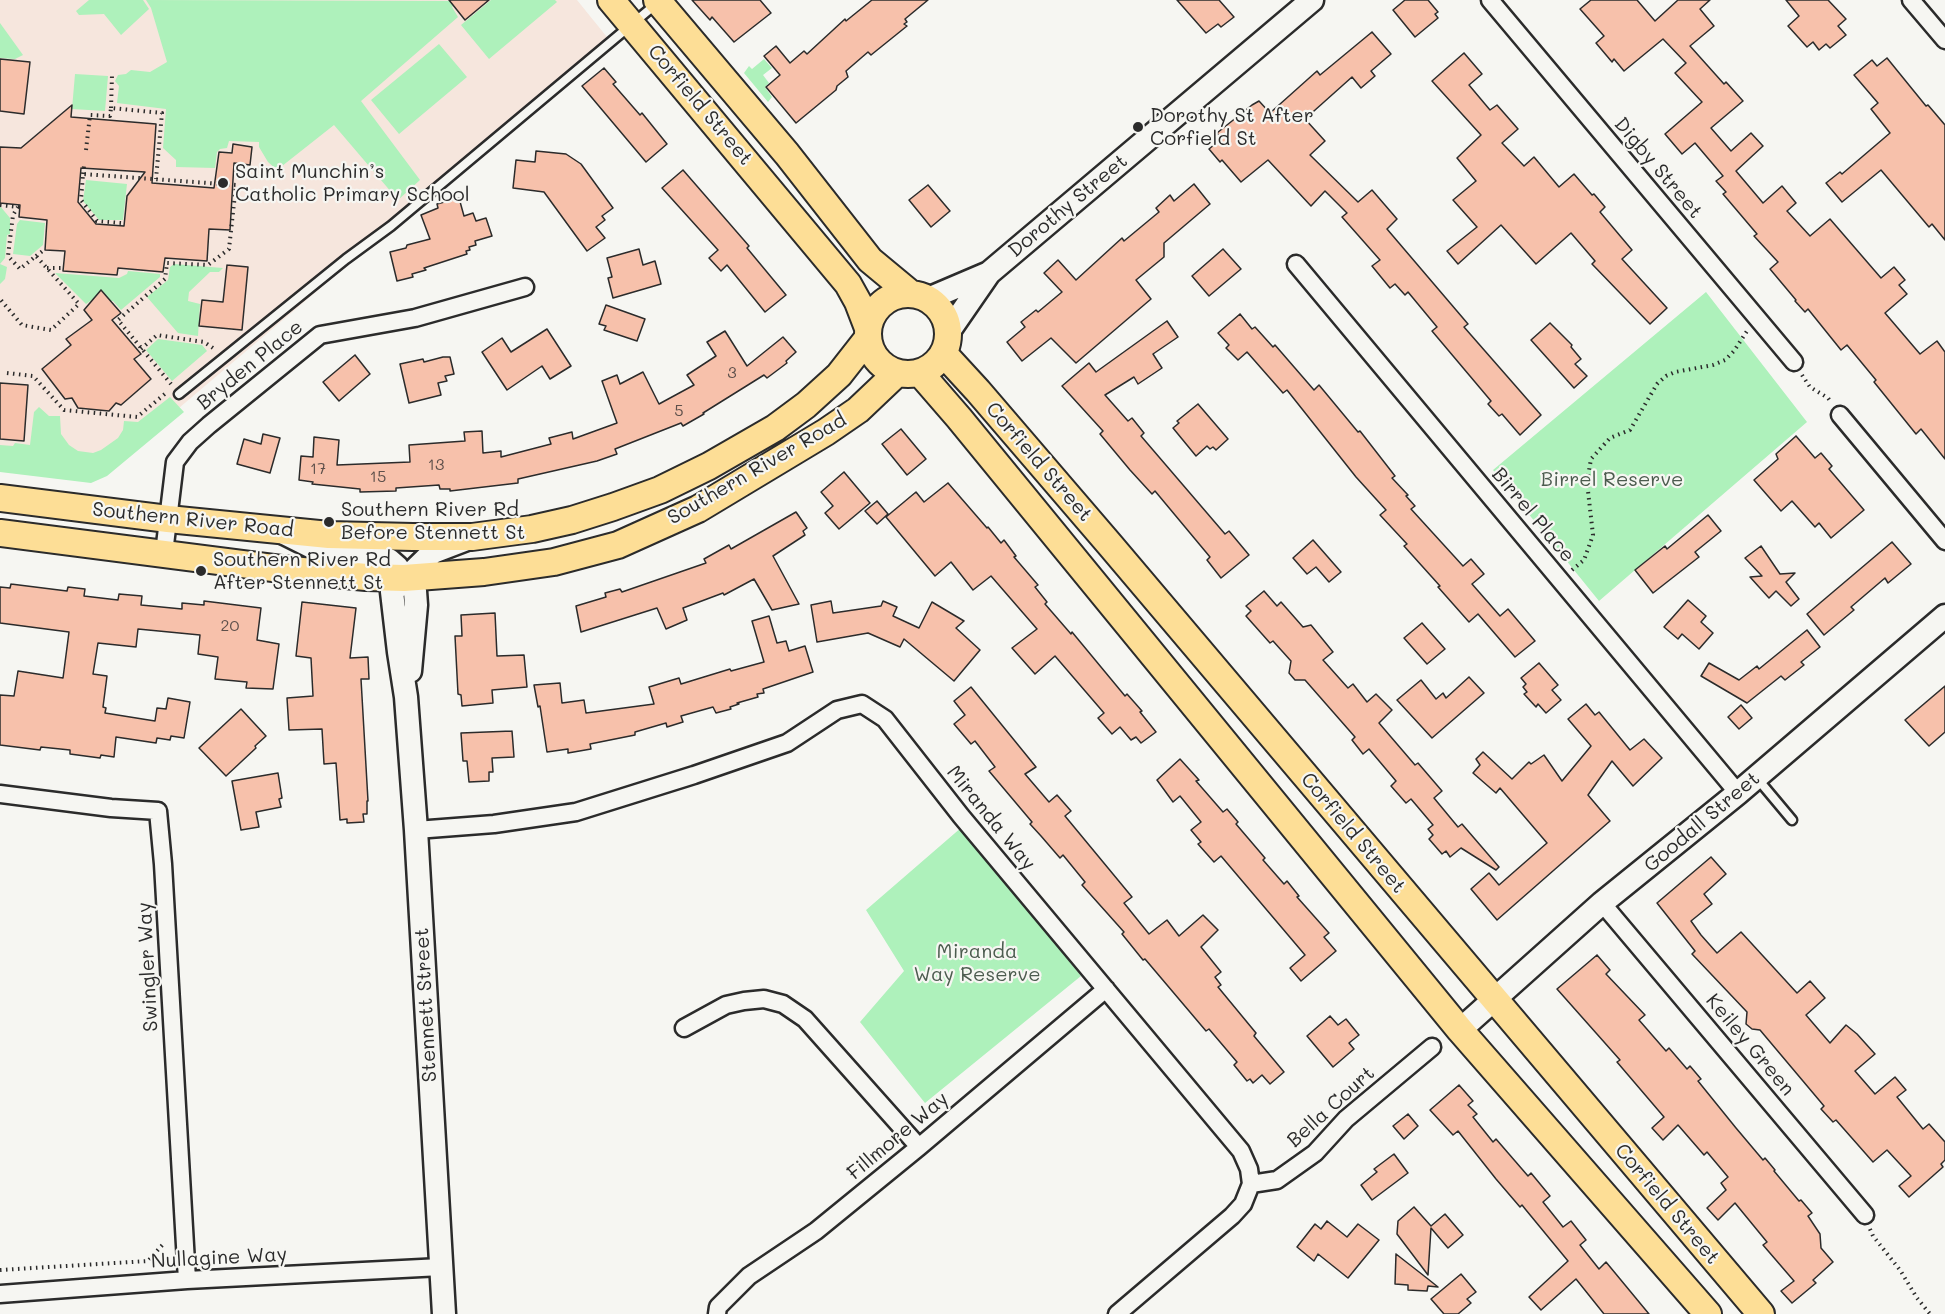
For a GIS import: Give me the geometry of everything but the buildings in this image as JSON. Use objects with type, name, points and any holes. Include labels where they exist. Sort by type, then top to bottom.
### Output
[{"type":"main road","name":"Corfield Street","points":[[611,0],[848,284],[858,302],[868,333]]},
{"type":"main road","name":"Corfield Street","points":[[658,1],[787,154],[870,260],[919,296]]},
{"type":"main road","points":[[899,295],[919,296],[938,307],[945,318],[946,342],[929,369],[908,373],[886,368],[877,360],[870,350],[868,333],[872,316],[878,306],[899,295]]},
{"type":"main road","name":"Southern River Road","points":[[0,498],[168,519],[369,537],[472,537],[522,531],[572,520],[660,490],[709,466],[775,428],[806,405],[839,375],[868,333]]},
{"type":"main road","name":"Corfield Street","points":[[946,342],[978,391],[1761,1314]]},
{"type":"main road","name":"Corfield Street","points":[[908,373],[959,418],[1460,1030],[1708,1314]]},
{"type":"main road","name":"Southern River Road","points":[[0,533],[281,569],[405,578],[484,573],[554,562],[618,545],[698,509],[826,432],[908,373]]},
{"type":"street","name":"Dorothy Street","points":[[946,342],[988,273],[1312,0]]},
{"type":"street","name":"Digby Street","points":[[1490,0],[1794,362]]},
{"type":"street","points":[[1911,0],[1945,40]]},
{"type":"street","name":"Birrel Place","points":[[1296,264],[1738,793]]},
{"type":"street","name":"Dorothy Street","points":[[919,296],[988,273]]},
{"type":"street","name":"Bryden Place","points":[[164,553],[175,462],[190,442],[320,335],[415,318],[525,287]]},
{"type":"street","points":[[1840,415],[1945,541]]},
{"type":"street","name":"Stennett Street","points":[[278,530],[318,550],[369,554],[389,560],[415,591],[413,654],[406,697],[416,830],[444,1314]]},
{"type":"street","points":[[405,578],[433,552],[472,537]]},
{"type":"street","name":"Goodall Street","points":[[1460,1030],[1602,903],[1738,793],[1945,616]]},
{"type":"street","name":"Miranda Way","points":[[416,830],[494,824],[576,812],[694,775],[787,742],[837,710],[862,704],[885,719],[961,816],[1241,1151],[1249,1169],[1251,1184]]},
{"type":"street","name":"Swingler Way","points":[[0,794],[158,811],[188,1280]]},
{"type":"street","name":"Keiley Green","points":[[1602,903],[1865,1215]]},
{"type":"street","name":"Fillmore Way","points":[[717,1314],[718,1307],[749,1276],[816,1231],[1106,989]]},
{"type":"street","points":[[684,1028],[726,1005],[764,999],[783,1004],[805,1019],[919,1147]]},
{"type":"street","name":"Bella Court","points":[[1251,1184],[1277,1180],[1315,1153],[1346,1119],[1432,1047]]},
{"type":"street","points":[[1117,1314],[1232,1216],[1243,1204],[1251,1184]]},
{"type":"street","name":"Nullagine Way","points":[[0,1294],[188,1280],[441,1267]]},
{"type":"lane","points":[[179,394],[346,259],[391,226],[658,1]]},
{"type":"lane","points":[[1756,777],[1792,820]]},
{"type":"path","points":[[86,150],[90,115],[110,117],[112,75]]},
{"type":"path","points":[[111,108],[162,113],[156,179]]},
{"type":"path","points":[[84,166],[81,201],[97,221],[121,224]]},
{"type":"path","points":[[83,174],[236,184],[229,249],[208,265],[167,263],[165,279],[118,320],[179,394]]},
{"type":"path","points":[[0,205],[18,207],[12,215],[8,256],[20,269],[44,250]]},
{"type":"path","points":[[0,299],[22,325],[51,330],[79,304],[36,256]]},
{"type":"path","points":[[46,268],[61,268]]},
{"type":"path","points":[[1560,580],[1584,560],[1593,535],[1587,482],[1591,459],[1610,438],[1629,430],[1657,384],[1666,376],[1725,360],[1734,351],[1750,326],[1758,319]]},
{"type":"path","points":[[141,349],[157,335],[204,342],[225,357]]},
{"type":"path","points":[[1794,362],[1810,387],[1828,398],[1840,415]]},
{"type":"path","points":[[7,373],[33,376],[64,410],[138,417],[167,392]]},
{"type":"path","points":[[1865,1215],[1873,1236],[1930,1314]]},
{"type":"path","points":[[0,1270],[148,1261],[165,1242]]},
{"type":"shaded area","name":"Saint Munchin’s Catholic Primary School","points":[[0,0],[577,0],[611,42],[94,480],[0,467]]},
{"type":"green space","points":[[89,0],[143,0],[149,9],[121,35],[104,14],[79,15],[76,11]]},
{"type":"green space","points":[[146,0],[458,1],[452,7],[458,17],[361,101],[420,180],[398,200],[334,125],[277,170],[268,162],[259,147],[259,142],[229,141],[227,148],[217,152],[215,168],[176,167],[176,160],[163,148],[166,109],[117,103],[119,86],[115,81],[118,75],[126,74],[131,70],[150,72],[167,62],[151,8]]},
{"type":"green space","points":[[491,0],[555,0],[557,2],[489,59],[461,25]]},
{"type":"green space","points":[[0,23],[23,55],[15,59],[0,58]]},
{"type":"green space","points":[[439,44],[467,77],[399,134],[371,100]]},
{"type":"green space","points":[[764,59],[772,68],[763,75],[769,83],[765,87],[772,97],[768,102],[744,73],[749,66],[752,69]]},
{"type":"green space","points":[[75,74],[108,76],[105,111],[72,109]]},
{"type":"green space","points":[[86,180],[127,184],[123,220],[99,220],[83,201]]},
{"type":"green space","points":[[0,206],[10,218],[10,234],[7,235],[5,258],[0,264]]},
{"type":"green space","points":[[20,220],[45,223],[43,245],[30,256],[13,254],[17,224]]},
{"type":"green space","points":[[0,264],[7,267],[5,279],[0,284]]},
{"type":"green space","points":[[174,264],[223,268],[219,272],[210,272],[189,292],[188,301],[200,304],[198,336],[178,333],[147,297],[168,280],[170,267]]},
{"type":"green space","points":[[128,271],[160,274],[160,277],[121,310],[113,301],[92,300],[86,304],[55,273],[119,278]]},
{"type":"green space","name":"Birrel Reserve","points":[[1706,292],[1807,422],[1599,601],[1493,470]]},
{"type":"green space","points":[[158,339],[202,345],[207,351],[172,381],[146,350]]},
{"type":"green space","points":[[170,397],[184,412],[107,476],[91,483],[0,472],[0,445],[13,446],[15,443],[30,445],[34,412],[39,407],[49,416],[60,416],[61,434],[69,445],[78,451],[93,453],[118,438],[123,430],[124,421],[138,422]]},
{"type":"green space","name":"Miranda Way Reserve","points":[[962,827],[1081,976],[925,1103],[860,1022],[904,971],[866,910]]},
{"type":"place","name":"Dorothy St After Corfield St","points":[[1138,127]]},
{"type":"place","name":"Saint Munchin’s Catholic Primary School","points":[[223,183]]},
{"type":"place","name":"Southern River Rd Before Stennett St","points":[[329,522]]},
{"type":"place","name":"Southern River Rd After Stennett St","points":[[201,571]]}]
